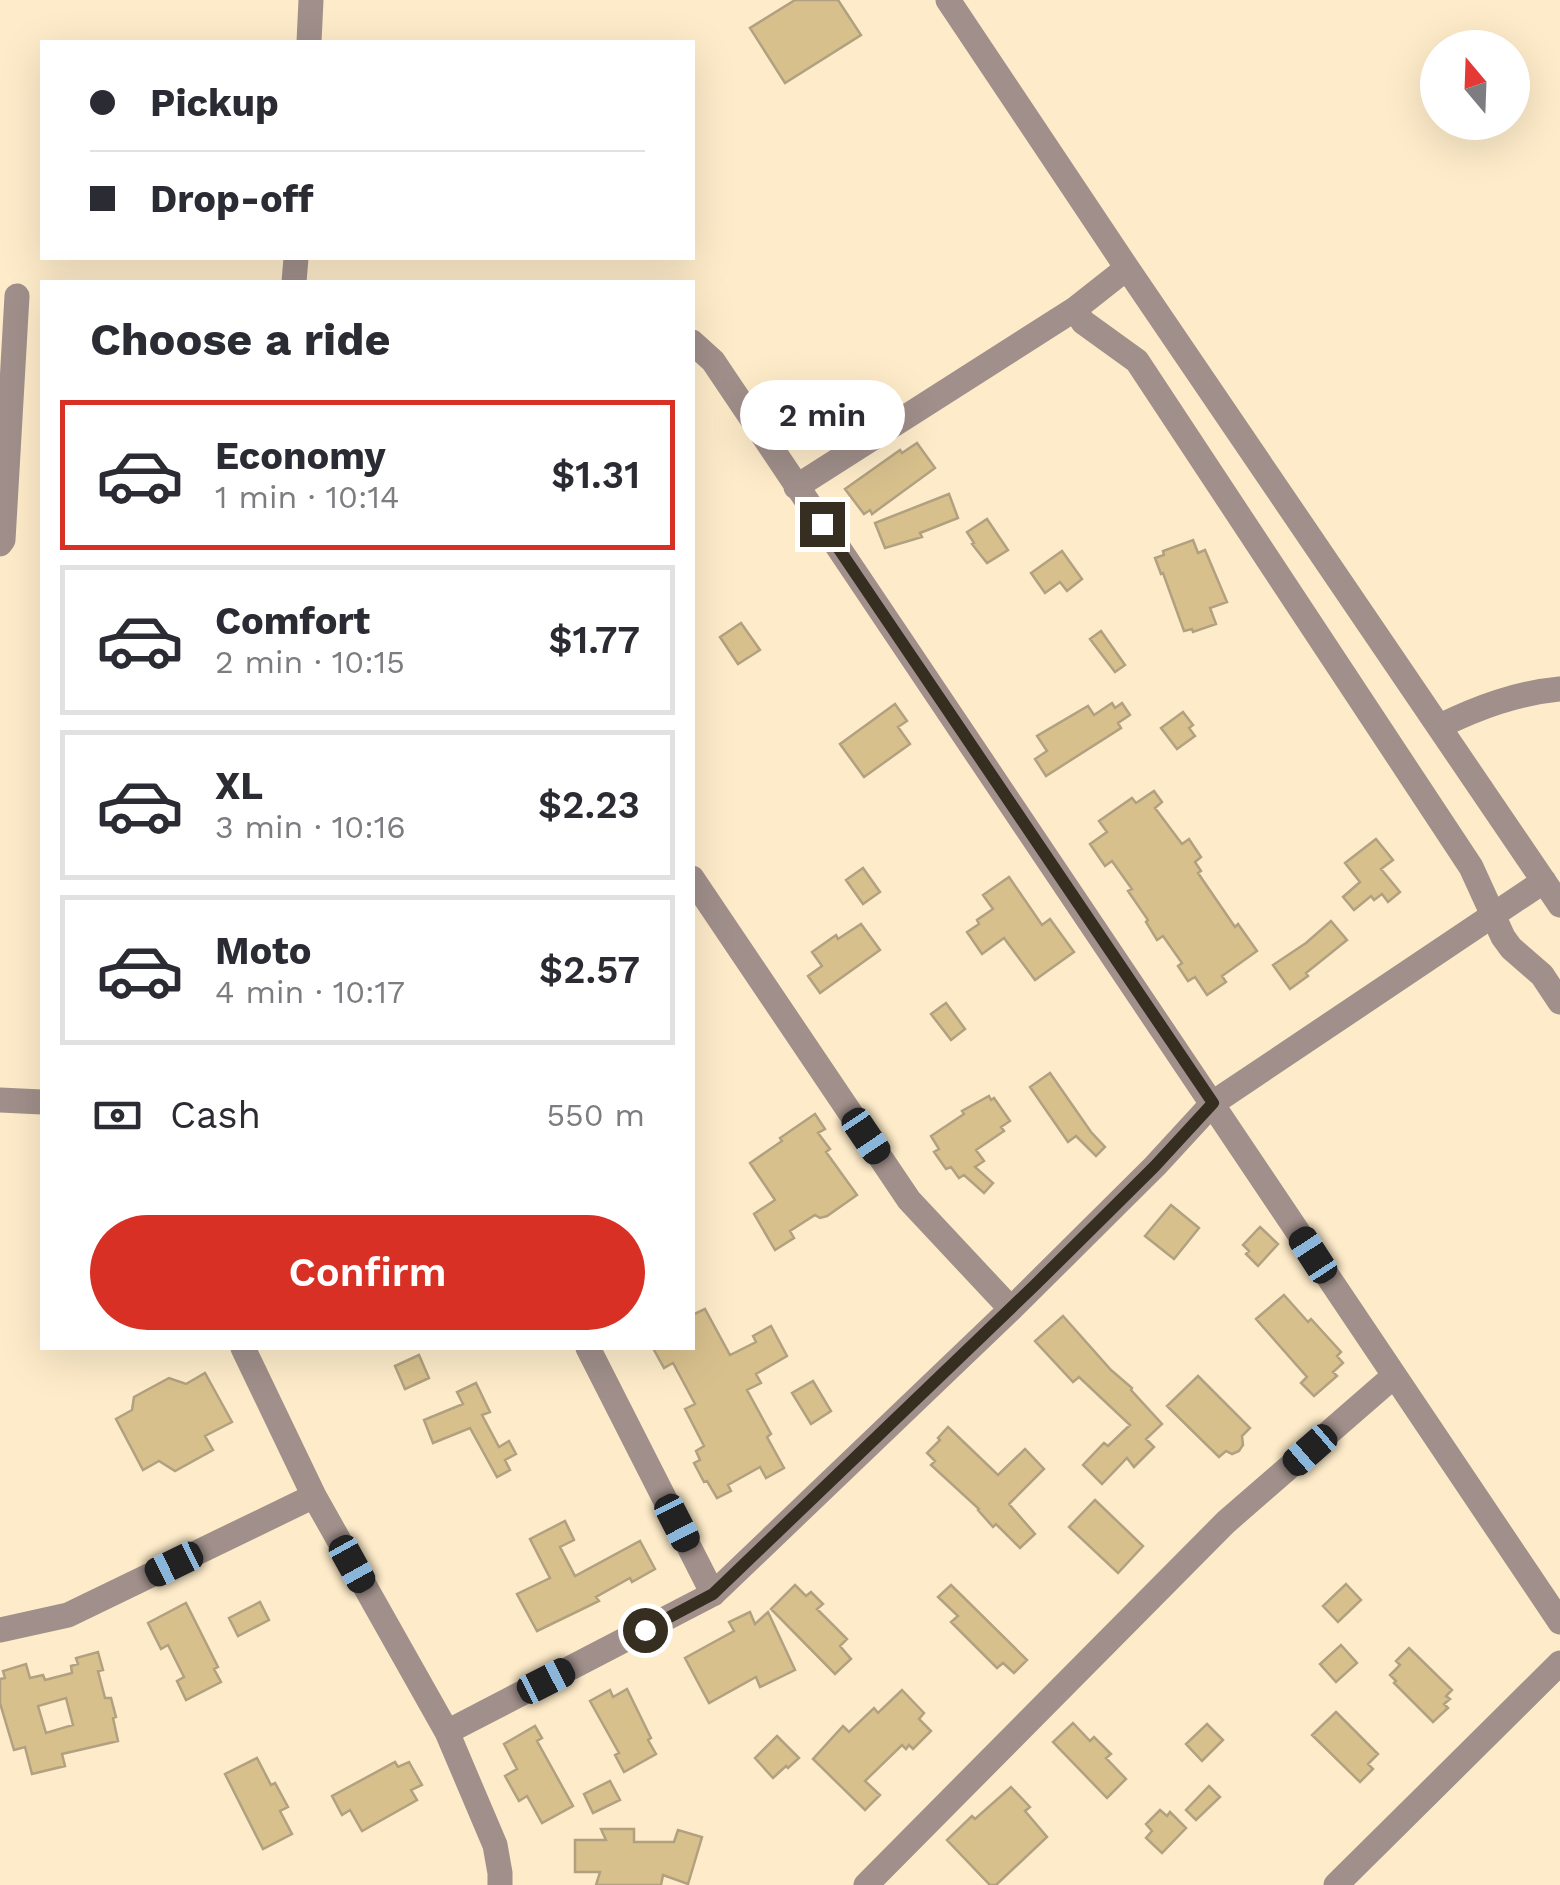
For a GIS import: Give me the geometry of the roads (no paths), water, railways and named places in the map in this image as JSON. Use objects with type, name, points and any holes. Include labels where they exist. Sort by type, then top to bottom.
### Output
[{"type":"street","points":[[309,40],[312,0]]},
{"type":"street","points":[[948,0],[1560,904]]},
{"type":"street","points":[[796,488],[1075,308],[1127,268]]},
{"type":"street","points":[[0,544],[20,297]]},
{"type":"street","points":[[1075,308],[1083,322],[1137,361],[1471,867],[1511,948],[1542,975],[1560,1002]]},
{"type":"street","points":[[695,345],[713,360],[1560,1622]]},
{"type":"street","points":[[1440,726],[1483,706],[1560,690]]},
{"type":"street","points":[[447,1732],[713,1594],[1010,1309],[1213,1103],[1544,880]]},
{"type":"street","points":[[695,882],[909,1200],[1010,1309]]},
{"type":"street","points":[[0,1100],[40,1102]]},
{"type":"street","points":[[244,1350],[314,1496],[447,1732],[496,1845],[500,1885]]},
{"type":"street","points":[[589,1350],[713,1594]]},
{"type":"street","points":[[866,1885],[1226,1522],[1394,1376]]},
{"type":"street","points":[[0,1630],[68,1615],[314,1496]]},
{"type":"street","points":[[1336,1885],[1560,1664]]}]
